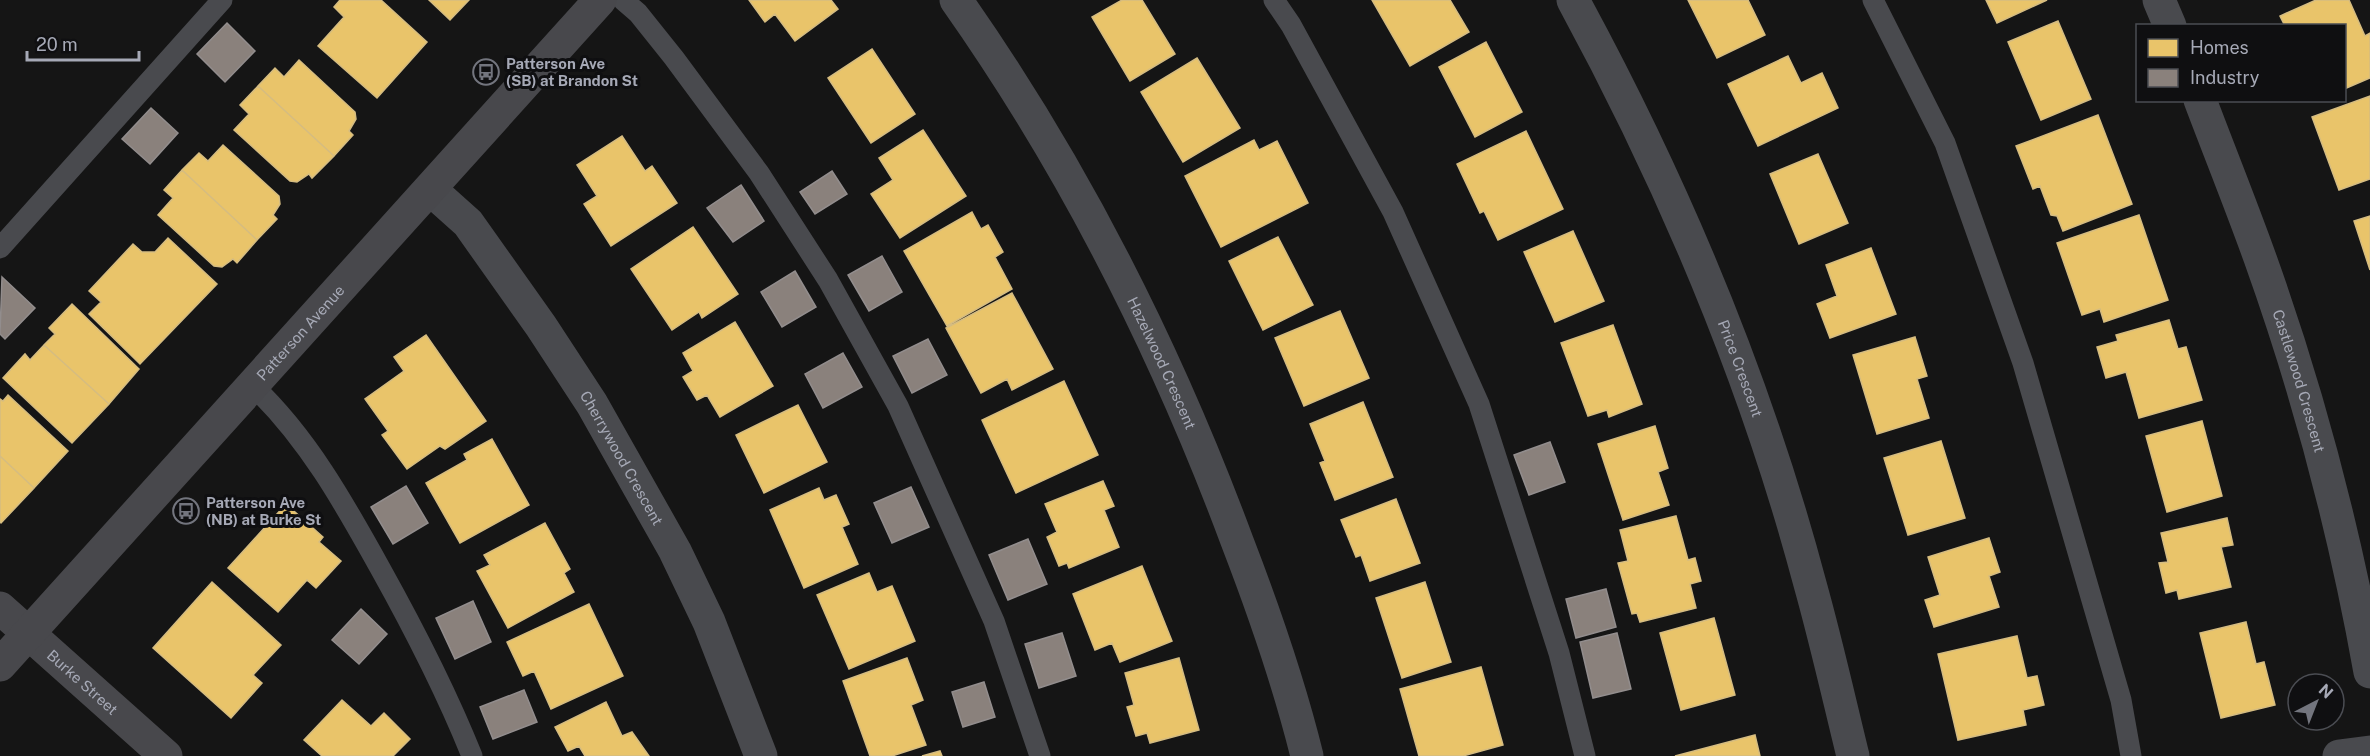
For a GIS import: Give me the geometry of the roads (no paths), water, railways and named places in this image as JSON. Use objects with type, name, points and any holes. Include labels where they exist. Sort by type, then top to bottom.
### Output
[{"type":"street","name":"Patterson Avenue","points":[[0,665],[600,0]]},
{"type":"street","name":"Hazelwood Crescent","points":[[956,0],[1001,64],[1086,209],[1146,325],[1203,448],[1248,569],[1299,725],[1306,756]]},
{"type":"street","name":"Price Crescent","points":[[1574,0],[1684,224],[1729,338],[1769,449],[1810,583],[1853,756]]},
{"type":"street","points":[[2159,0],[2169,24]]},
{"type":"street","name":"Castlewood Crescent","points":[[2201,102],[2261,260],[2310,416],[2336,511],[2370,672]]},
{"type":"street","name":"Cherrywood Crescent","points":[[430,189],[468,224],[541,326],[598,414],[675,551],[709,622],[761,756]]},
{"type":"street","name":"Burke Street","points":[[0,608],[166,756]]},
{"type":"street","points":[[2339,756],[2370,752]]},
{"type":"lane","points":[[0,248],[222,0]]},
{"type":"lane","points":[[623,0],[638,13],[674,58],[759,173],[828,280],[898,406],[994,621],[1040,756]]},
{"type":"lane","points":[[1274,0],[1291,25],[1393,212],[1479,404],[1559,653],[1585,756]]},
{"type":"lane","points":[[1873,0],[1946,143],[2023,363],[2121,700],[2131,756]]},
{"type":"lane","points":[[253,386],[297,433],[356,525],[413,628],[472,756]]},
{"type":"place","name":"Patterson Ave (SB) at Brandon St","points":[[486,72]]},
{"type":"place","name":"Patterson Ave (NB) at Burke St","points":[[186,511]]}]
